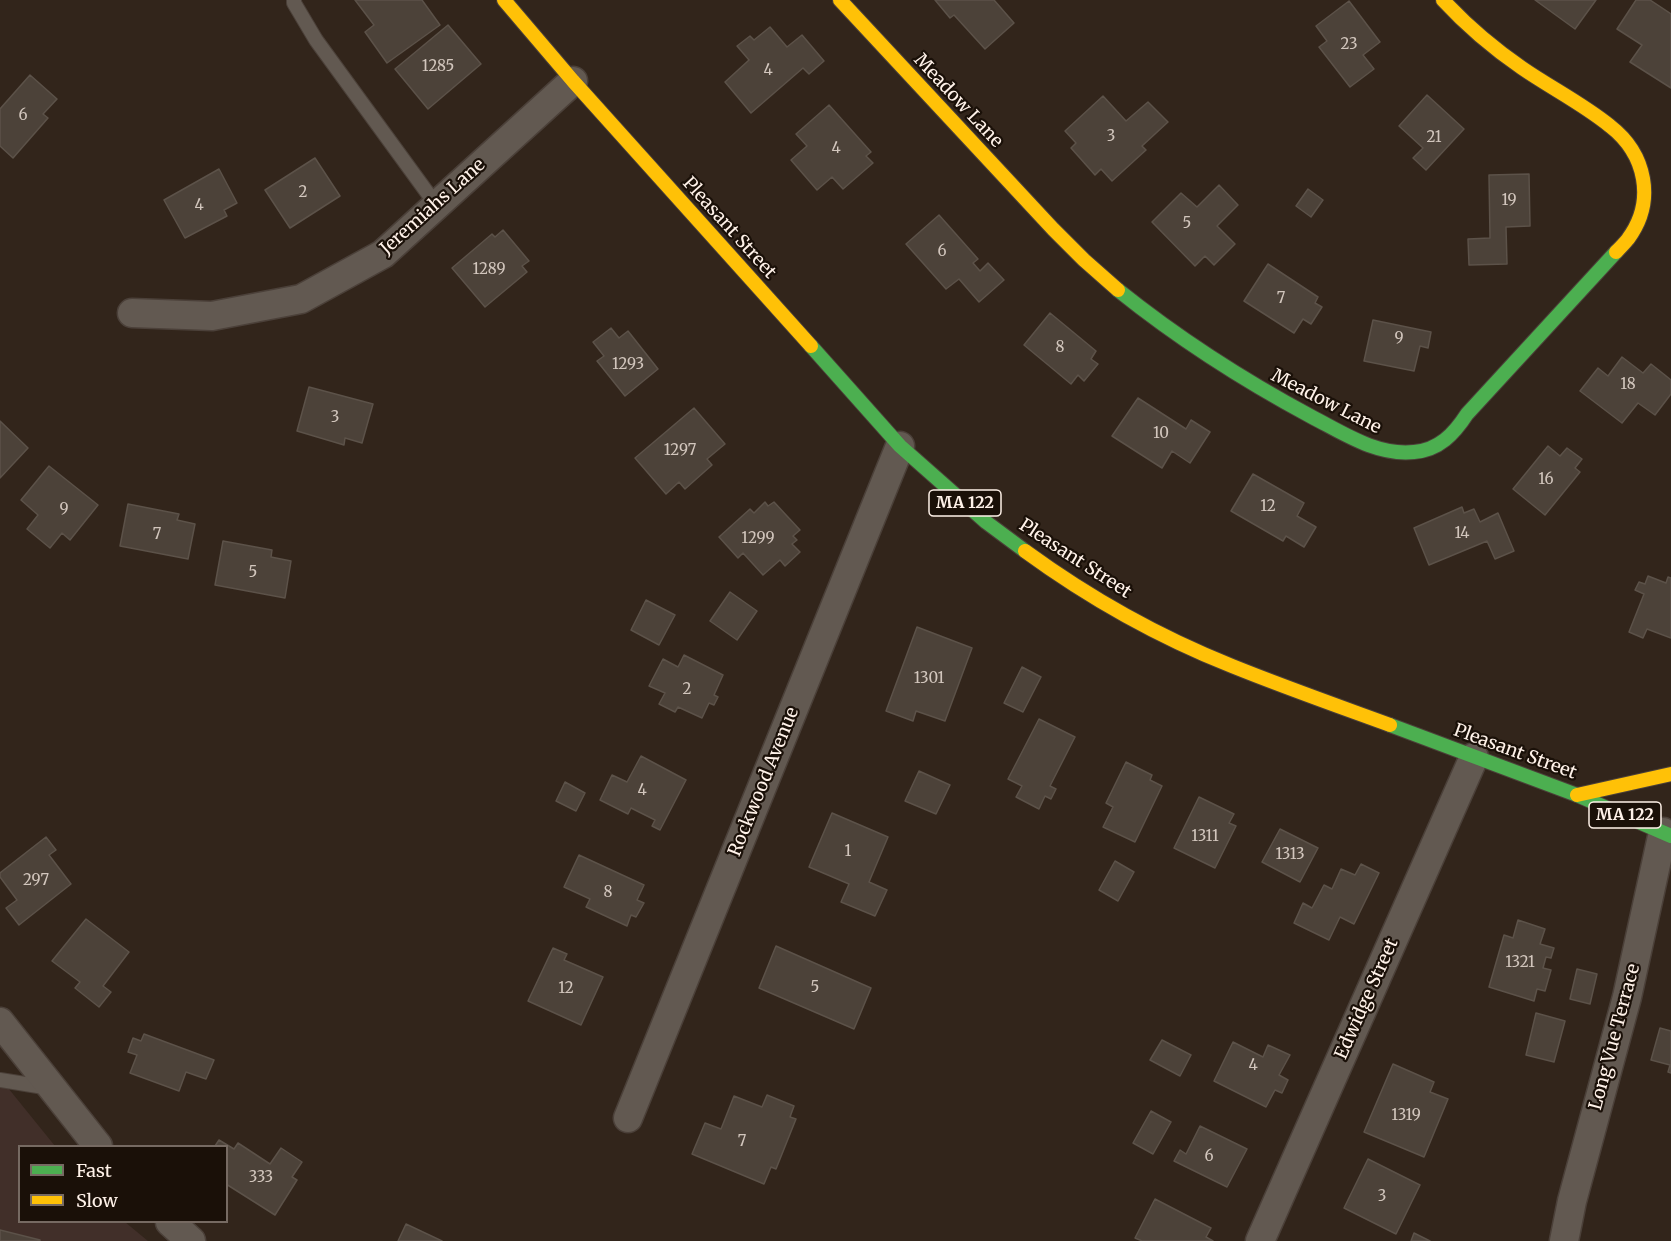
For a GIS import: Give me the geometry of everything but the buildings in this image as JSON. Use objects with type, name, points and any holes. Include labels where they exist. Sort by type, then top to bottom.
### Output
[{"type":"main road","name":"Pleasant Street","points":[[504,0],[573,81],[900,446],[986,522],[1039,561],[1100,600],[1169,638],[1231,666],[1577,795],[1667,834]]},
{"type":"main road","name":"Meadow Lane","points":[[840,0],[1051,226],[1115,288],[1203,353],[1272,395],[1369,445],[1391,452],[1408,453],[1425,450],[1443,442],[1451,435],[1467,414],[1628,239],[1639,219],[1645,190],[1642,168],[1623,137],[1611,126],[1491,46],[1464,24],[1443,0]]},
{"type":"main road","points":[[1577,795],[1671,774]]},
{"type":"street","name":"Jeremiahs Lane","points":[[132,313],[212,316],[301,299],[383,254],[573,81]]},
{"type":"street","name":"Rockwood Avenue","points":[[628,1118],[900,446]]},
{"type":"street","name":"Edwidge Street","points":[[1260,1241],[1474,757]]},
{"type":"street","name":"Long Vue Terrace","points":[[1564,1241],[1572,1200],[1627,997],[1667,834]]},
{"type":"street","points":[[0,1022],[97,1145]]},
{"type":"street","points":[[172,1223],[191,1241]]},
{"type":"lane","points":[[294,0],[316,40],[437,206]]},
{"type":"lane","points":[[0,1080],[52,1088]]},
{"type":"shaded area","points":[[0,1078],[54,1145],[18,1145],[18,1223],[126,1223],[148,1241],[0,1241]]},
{"type":"traffic: fast","points":[[1118,290],[1212,358],[1312,417],[1374,447],[1414,452],[1431,448],[1445,440],[1616,252]]},
{"type":"traffic: fast","points":[[811,346],[900,446],[986,522],[1025,551]]},
{"type":"traffic: fast","points":[[1390,725],[1577,795],[1671,836]]},
{"type":"traffic: slow","points":[[504,0],[573,81],[811,346]]},
{"type":"traffic: slow","points":[[840,0],[1053,229],[1118,290]]},
{"type":"traffic: slow","points":[[1443,0],[1491,45],[1522,68],[1600,118],[1622,137],[1632,150],[1643,179],[1642,209],[1637,224],[1628,239],[1616,252]]},
{"type":"traffic: slow","points":[[1025,551],[1099,600],[1205,655],[1390,725]]},
{"type":"traffic: slow","points":[[1577,795],[1671,774]]}]
